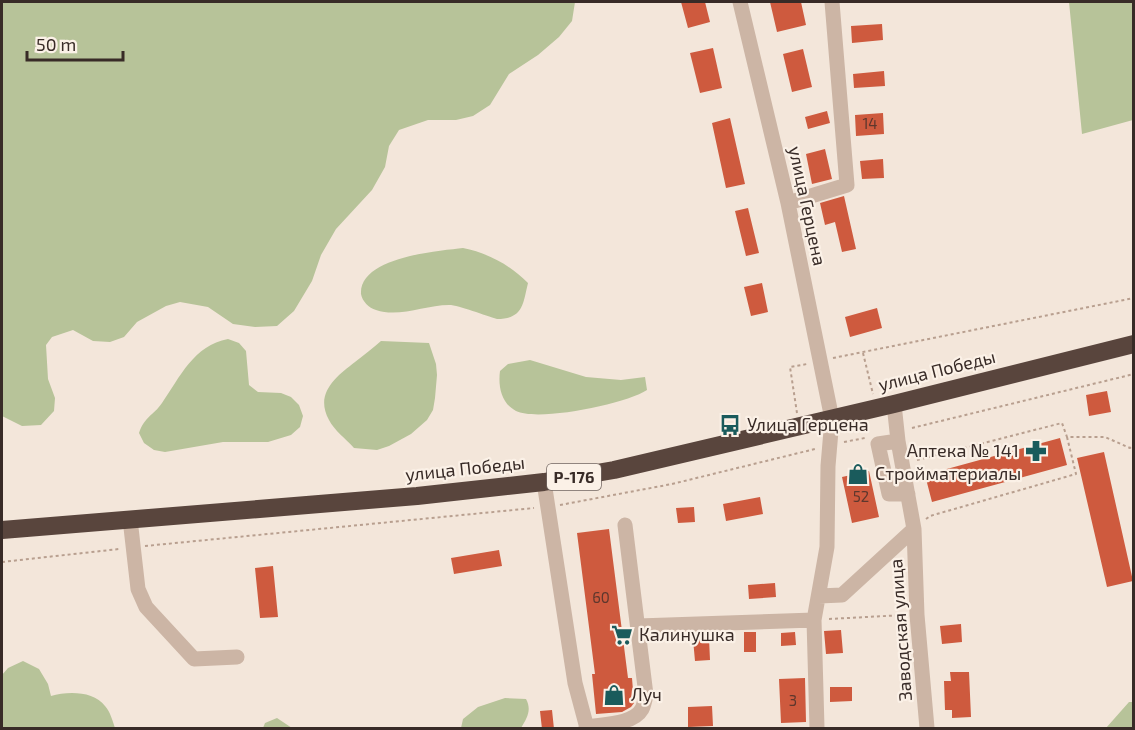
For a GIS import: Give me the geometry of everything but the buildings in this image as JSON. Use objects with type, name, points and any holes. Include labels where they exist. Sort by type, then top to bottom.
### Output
[{"type":"highway","name":"улица Победы","points":[[2,530],[417,496],[544,482],[614,470],[1134,344]]},
{"type":"street","name":"улица Герцена","points":[[740,2],[788,203],[832,419],[828,466],[827,547],[814,620],[817,729]]},
{"type":"street","points":[[788,203],[847,185],[832,2]]},
{"type":"street","name":"Заводская улица","points":[[894,404],[914,529],[917,615],[927,729]]},
{"type":"street","points":[[898,436],[878,444],[889,494],[908,494]]},
{"type":"street","points":[[544,482],[575,683],[586,728],[627,721],[637,716],[643,708],[646,695],[625,525]]},
{"type":"street","points":[[130,519],[138,589],[146,608],[194,659],[237,657]]},
{"type":"street","name":"Заводская улица","points":[[819,596],[842,595],[914,529]]},
{"type":"street","points":[[638,626],[814,620]]},
{"type":"path","points":[[799,426],[790,367],[1134,298]]},
{"type":"path","points":[[898,436],[1134,374]]},
{"type":"path","points":[[902,464],[1062,423],[1076,474],[930,516],[914,529]]},
{"type":"path","points":[[1067,437],[1105,437],[1130,448],[1134,446]]},
{"type":"path","points":[[814,620],[917,615]]},
{"type":"green space","points":[[2,2],[575,2],[572,21],[559,37],[538,55],[509,74],[490,105],[473,116],[456,120],[428,120],[399,130],[389,146],[385,167],[372,190],[336,229],[321,255],[312,281],[294,311],[277,326],[255,327],[233,324],[208,307],[180,302],[166,306],[137,322],[124,337],[110,342],[93,341],[73,330],[52,337],[46,345],[48,379],[55,398],[54,411],[41,425],[22,426],[2,416]]},
{"type":"green space","points":[[1069,2],[1133,2],[1133,120],[1082,134]]},
{"type":"green space","points":[[463,248],[498,261],[528,283],[523,304],[517,313],[497,319],[449,305],[394,313],[371,308],[363,299],[361,294],[364,282],[373,272],[386,264],[419,254]]},
{"type":"green space","points":[[228,339],[239,343],[246,351],[249,385],[258,392],[281,393],[291,397],[299,405],[303,416],[300,427],[291,435],[268,442],[223,442],[165,452],[154,450],[144,443],[139,433],[141,427],[162,403],[189,364],[206,348]]},
{"type":"green space","points":[[381,341],[429,343],[437,375],[433,410],[427,420],[411,434],[389,446],[377,450],[354,448],[329,420],[324,402],[326,393],[341,373]]},
{"type":"green space","points":[[530,360],[586,377],[621,380],[645,377],[647,390],[621,401],[582,410],[527,414],[511,408],[504,399],[500,371],[508,364]]},
{"type":"green space","points":[[23,661],[39,669],[48,684],[51,696],[65,693],[80,694],[100,701],[108,711],[115,728],[2,728],[2,675],[8,668]]},
{"type":"green space","points":[[505,698],[526,699],[529,710],[521,728],[461,728],[463,719],[478,707]]},
{"type":"green space","points":[[1129,702],[1133,702],[1133,728],[1106,728]]},
{"type":"green space","points":[[277,718],[292,728],[263,728],[265,723]]},
{"type":"place","name":"Улица Герцена","points":[[730,425]]},
{"type":"place","name":"Аптека № 141","points":[[1036,451]]},
{"type":"place","name":"Стройматериалы","points":[[858,474]]},
{"type":"place","name":"Калинушка","points":[[622,635]]},
{"type":"place","name":"Луч","points":[[614,695]]}]
